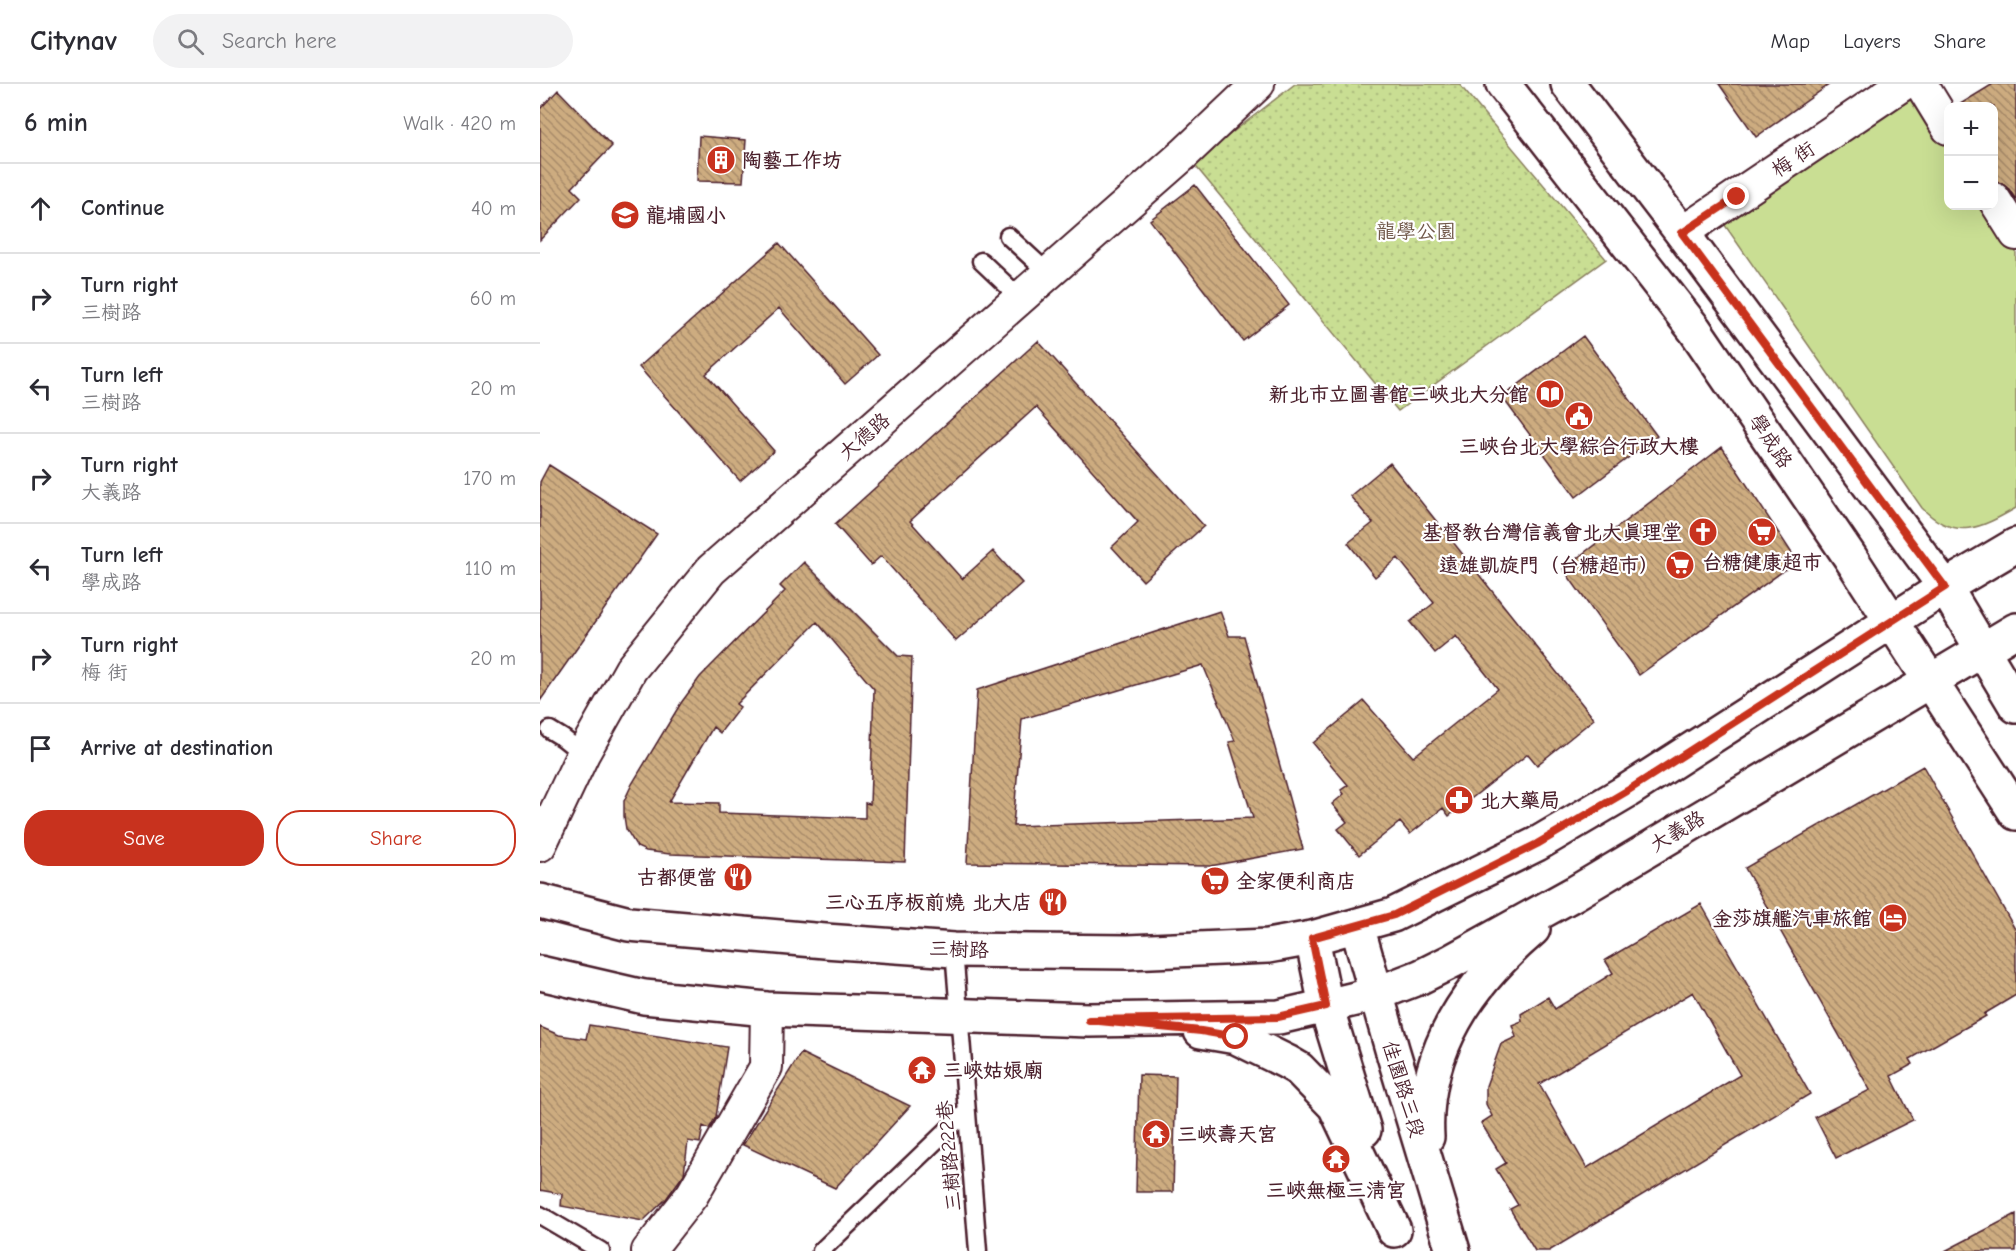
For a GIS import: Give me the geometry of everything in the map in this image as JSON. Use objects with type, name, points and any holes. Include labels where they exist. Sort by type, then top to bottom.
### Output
[{"type":"street","name":"大德路","points":[[540,845],[583,754],[631,669],[711,570],[1184,154],[1258,84]]},
{"type":"street","name":"學成路","points":[[1503,84],[1695,330],[1893,621],[2016,813]]},
{"type":"street","points":[[1568,84],[1682,233],[1945,587],[2016,706]]},
{"type":"street","name":"梅 街","points":[[1682,233],[1903,84]]},
{"type":"street","points":[[1921,84],[1944,121]]},
{"type":"street","points":[[1998,205],[2016,234]]},
{"type":"street","points":[[1397,1240],[1326,1006],[1312,938],[1394,915],[1537,844],[1627,791],[1945,587],[2016,545]]},
{"type":"street","name":"大義路","points":[[1326,1006],[1376,994],[1420,977],[1575,893],[2016,630]]},
{"type":"street","points":[[1430,1177],[1426,1114],[1432,1074],[1441,1044],[1471,995],[1510,948],[1575,893]]},
{"type":"street","name":"三樹路","points":[[540,901],[629,924],[954,950],[1128,952],[1268,946],[1312,938]]},
{"type":"street","name":"佳園路三段","points":[[1357,926],[1453,1251]]},
{"type":"street","points":[[540,973],[644,997],[767,1009],[1089,1020],[1278,1017],[1326,1006]]},
{"type":"street","points":[[648,1251],[692,1195],[766,1066],[767,1009]]},
{"type":"street","points":[[1089,1020],[1201,1031],[1236,1037],[1263,1048],[1299,1069],[1335,1106],[1397,1240]]},
{"type":"lane","points":[[1008,236],[1048,273]]},
{"type":"lane","points":[[981,261],[1020,298]]},
{"type":"lane","points":[[550,730],[583,754]]},
{"type":"lane","name":"三樹路222巷","points":[[954,950],[978,1251]]},
{"type":"lane","points":[[821,1251],[966,1112]]},
{"type":"lane","points":[[540,1215],[601,1251]]},
{"type":"green space","name":"龍學公園","points":[[1295,84],[1459,84],[1606,259],[1398,411],[1193,163]]},
{"type":"green space","points":[[1903,84],[1944,124],[1944,210],[1997,210],[2016,234],[2016,508],[1980,526],[1957,528],[1934,519],[1922,508],[1715,211]]},
{"type":"building","points":[[1719,84],[1830,84],[1756,137]]},
{"type":"building","points":[[1993,84],[2016,84],[2016,200],[2009,189],[1998,182],[1998,102],[1964,102]]},
{"type":"building","points":[[558,90],[612,146],[572,188],[581,197],[540,240],[540,109]]},
{"type":"building","name":"陶藝工作坊","points":[[699,136],[746,140],[743,182],[697,181]]},
{"type":"building","points":[[1195,185],[1289,305],[1243,341],[1150,220]]},
{"type":"building","points":[[779,243],[878,355],[845,384],[779,308],[706,374],[774,451],[740,481],[639,367]]},
{"type":"building","name":"三峽台北大學綜合行政大樓","points":[[1583,336],[1657,436],[1576,497],[1502,397]]},
{"type":"building","points":[[1038,341],[1204,526],[1143,581],[1112,547],[1138,522],[1036,407],[910,521],[962,579],[993,551],[1022,583],[956,641],[881,556],[871,565],[835,524]]},
{"type":"building","name":"遠雄凱旋門（台糖超市）","points":[[1722,447],[1797,561],[1639,675],[1563,569]]},
{"type":"building","points":[[1390,463],[1594,719],[1537,765],[1528,754],[1449,816],[1443,808],[1410,834],[1400,822],[1359,855],[1338,829],[1347,822],[1332,804],[1344,794],[1341,790],[1348,785],[1313,743],[1364,701],[1413,757],[1498,689],[1456,636],[1435,653],[1410,622],[1434,603],[1398,558],[1375,577],[1348,543],[1373,523],[1350,496]]},
{"type":"building","points":[[549,465],[657,534],[540,701],[540,482]]},
{"type":"building","points":[[804,562],[898,656],[912,657],[905,862],[670,854],[646,851],[637,847],[626,829],[624,801],[681,703],[700,677],[785,591],[780,586]],"holes":[[[817,622],[874,689],[870,804],[865,803],[865,818],[719,813],[719,803],[669,802],[713,727],[720,733],[740,707],[736,704]]]},
{"type":"building","points":[[1220,611],[1229,636],[1244,636],[1303,849],[1210,866],[967,863],[977,690]],"holes":[[[1203,665],[1235,741],[1229,742],[1253,818],[1013,826],[1022,719]]]},
{"type":"building","name":"金莎旗艦汽車旅館","points":[[1923,766],[2016,931],[2016,995],[1984,1014],[1986,1016],[1910,1059],[1913,1064],[1891,1076],[1913,1120],[1836,1158],[1815,1117],[1870,1090],[1745,868]]},
{"type":"building","points":[[1701,904],[1810,1094],[1549,1251],[1535,1251],[1510,1209],[1518,1205],[1496,1169],[1506,1163],[1481,1123],[1492,1116],[1486,1104],[1486,1086],[1501,1044],[1516,1037],[1512,1025],[1522,1021],[1521,1014],[1548,997],[1555,1009],[1613,973],[1605,960]],"holes":[[[1693,992],[1740,1075],[1587,1168],[1539,1084]]]},
{"type":"building","points":[[589,1025],[727,1047],[716,1117],[709,1129],[703,1126],[700,1143],[688,1141],[684,1174],[666,1199],[643,1221],[561,1206],[562,1194],[540,1190],[540,1027],[559,1035],[586,1039]]},
{"type":"building","points":[[801,1053],[910,1106],[835,1188],[743,1145]]},
{"type":"building","name":"三峽壽天宮","points":[[1139,1075],[1176,1076],[1173,1192],[1136,1192]]},
{"type":"building","points":[[2016,1214],[2016,1251],[1945,1251]]},
{"type":"place","name":"陶藝工作坊","points":[[721,160]]},
{"type":"place","name":"龍埔國小","points":[[625,215]]},
{"type":"place","name":"新北市立圖書館三峽北大分館","points":[[1550,394]]},
{"type":"place","name":"三峽台北大學綜合行政大樓","points":[[1579,416]]},
{"type":"place","name":"基督教台灣信義會北大真理堂","points":[[1703,532]]},
{"type":"place","name":"台糖健康超市","points":[[1762,532]]},
{"type":"place","name":"遠雄凱旋門（台糖超市）","points":[[1680,565]]},
{"type":"place","name":"北大藥局","points":[[1459,800]]},
{"type":"place","name":"古都便當","points":[[738,877]]},
{"type":"place","name":"全家便利商店","points":[[1215,881]]},
{"type":"place","name":"三心五序板前燒 北大店","points":[[1053,902]]},
{"type":"place","name":"金莎旗艦汽車旅館","points":[[1893,918]]},
{"type":"place","name":"三峽姑娘廟","points":[[922,1070]]},
{"type":"place","name":"三峽壽天宮","points":[[1156,1134]]},
{"type":"place","name":"三峽無極三清宮","points":[[1336,1159]]},
{"type":"route","points":[[1236,1037],[1201,1031],[1089,1020],[1278,1017],[1326,1006],[1312,938],[1394,915],[1537,844],[1627,791],[1945,587],[1682,233],[1737,197]]}]
